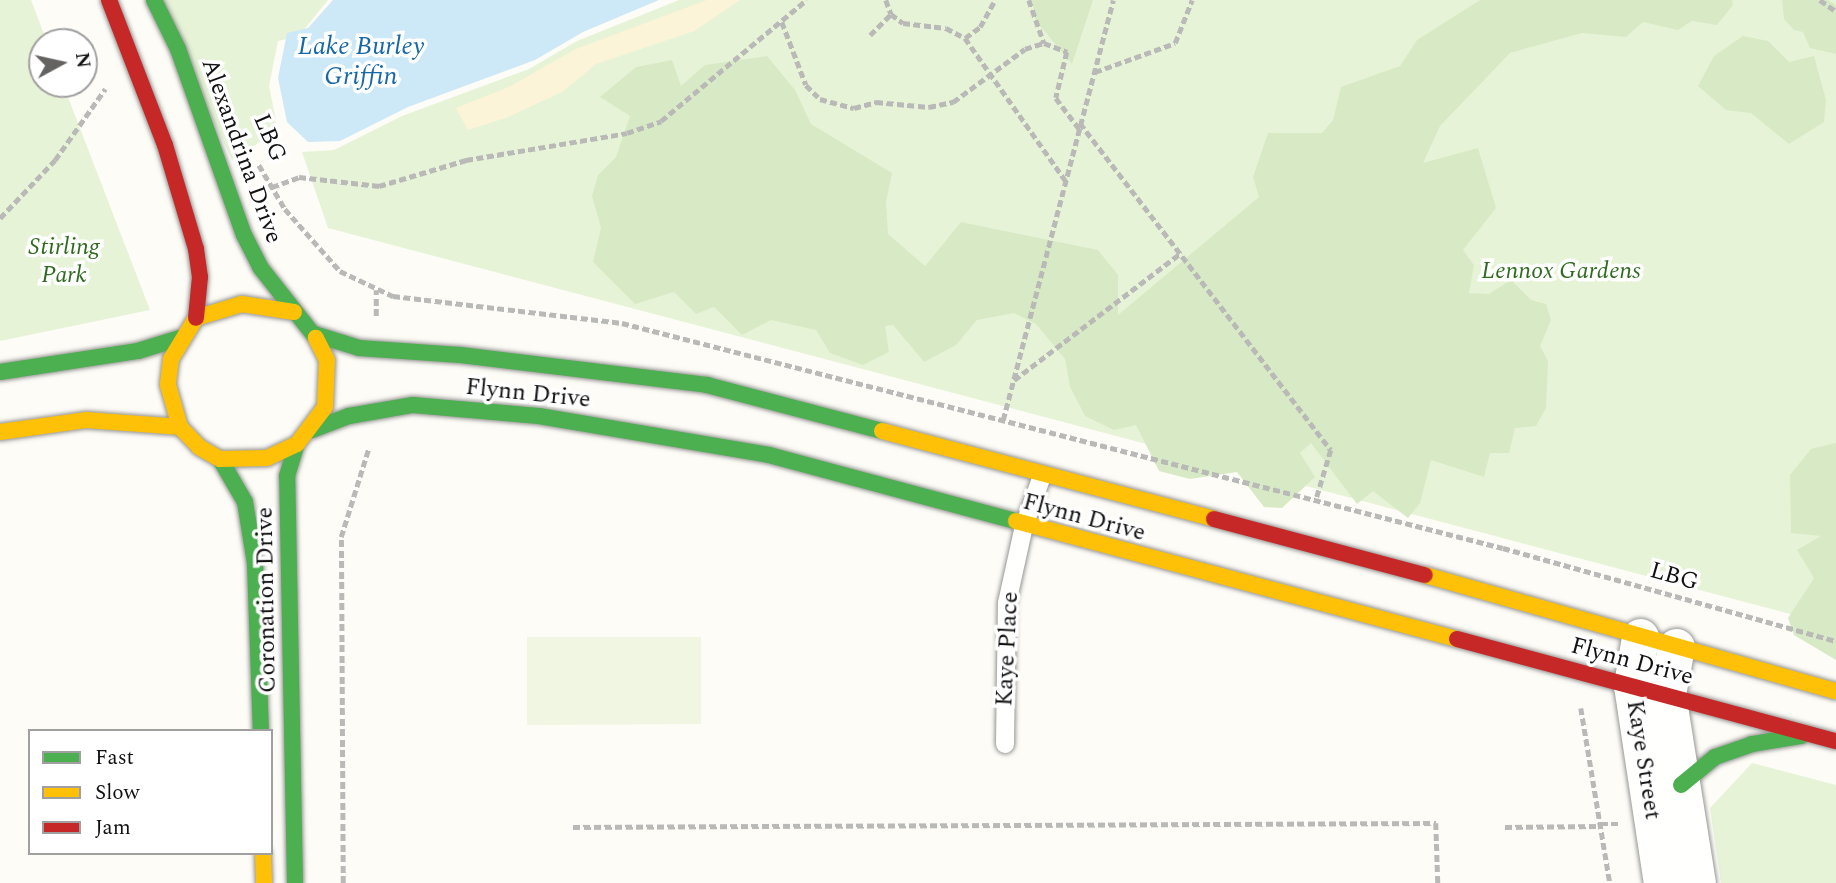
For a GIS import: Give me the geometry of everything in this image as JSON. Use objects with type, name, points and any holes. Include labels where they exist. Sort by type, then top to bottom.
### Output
[{"type":"main road","points":[[108,0],[165,145],[196,249],[200,278],[196,318],[180,338],[170,359],[168,385],[180,427],[199,447],[220,459],[267,458],[298,444],[312,430],[325,407],[330,383],[327,360],[314,334],[294,312],[242,304],[196,318]]},
{"type":"main road","name":"Alexandrina Drive","points":[[154,0],[178,49],[244,236],[294,312]]},
{"type":"main road","name":"Flynn Drive","points":[[314,334],[359,348],[460,355],[707,385],[1427,576],[1487,602],[1640,637],[1836,691]]},
{"type":"main road","points":[[0,372],[138,351],[180,338]]},
{"type":"main road","name":"Flynn Drive","points":[[312,430],[349,416],[413,405],[552,418],[769,455],[1024,526],[1477,637],[1632,685],[1836,741]]},
{"type":"main road","points":[[0,432],[87,420],[180,427]]},
{"type":"main road","name":"Coronation Drive","points":[[295,883],[287,476],[298,444]]},
{"type":"main road","name":"Coronation Drive","points":[[220,459],[245,502],[255,563],[261,729]]},
{"type":"main road","points":[[1681,785],[1715,757],[1752,744],[1810,734]]},
{"type":"main road","points":[[263,855],[264,883]]},
{"type":"street","name":"Kaye Street","points":[[1640,637],[1632,685],[1662,883]]},
{"type":"street","name":"Kaye Street","points":[[1676,647],[1667,694],[1697,883]]},
{"type":"lane","name":"Kaye Place","points":[[1005,744],[1007,603],[1024,526],[1042,476]]},
{"type":"path","points":[[272,187],[299,177],[379,186],[467,160],[627,132],[678,110],[806,0]]},
{"type":"path","points":[[886,0],[891,14],[903,23],[946,29],[965,38],[1065,180]]},
{"type":"path","points":[[965,38],[980,27],[995,0]]},
{"type":"path","points":[[1029,0],[1044,43]]},
{"type":"path","points":[[1003,420],[1113,0]]},
{"type":"path","points":[[1094,72],[1175,43],[1192,0]]},
{"type":"path","points":[[1820,0],[1836,11]]},
{"type":"path","points":[[870,35],[891,14]]},
{"type":"path","points":[[782,22],[806,86],[820,99],[837,106],[941,105],[953,102],[1026,49],[1044,43],[1067,52],[1056,98],[1181,253],[1331,450],[1316,500]]},
{"type":"path","points":[[0,218],[55,160],[106,88]]},
{"type":"path","name":"LBG","points":[[258,163],[285,209],[340,271]]},
{"type":"path","points":[[1013,381],[1181,253]]},
{"type":"path","points":[[343,883],[341,537],[372,434]]},
{"type":"path","name":"LBG","points":[[1503,548],[1836,641]]},
{"type":"path","points":[[1579,694],[1610,883]]},
{"type":"path","points":[[572,827],[1436,823],[1438,883]]},
{"type":"path","points":[[1505,827],[1601,826]]},
{"type":"green space","name":"Stirling Park","points":[[0,0],[31,0],[42,28],[28,28],[28,98],[68,98],[150,310],[0,341]]},
{"type":"green space","points":[[156,0],[328,0],[299,36],[278,41],[269,86],[278,130],[232,160]]},
{"type":"green space","name":"Lennox Gardens","points":[[679,0],[1836,0],[1836,626],[328,228],[302,152],[334,150],[402,116],[529,69],[577,41]]},
{"type":"green space","points":[[1032,0],[1093,0],[1072,64],[1036,21]]},
{"type":"green space","points":[[1480,0],[1732,0],[1733,5],[1717,25],[1692,21],[1678,30],[1643,22],[1626,37],[1582,33],[1510,53],[1440,126],[1423,163],[1478,148],[1496,208],[1463,250],[1474,265],[1469,293],[1489,294],[1511,280],[1531,300],[1546,304],[1551,320],[1540,346],[1548,361],[1546,408],[1536,426],[1515,428],[1509,453],[1490,453],[1484,477],[1431,460],[1420,503],[1408,518],[1373,491],[1357,504],[1311,443],[1300,453],[1315,477],[1282,508],[1264,507],[1237,472],[1190,479],[1159,471],[1136,425],[1114,430],[1085,416],[1070,387],[1065,359],[1036,324],[1014,313],[977,320],[956,345],[924,362],[893,325],[885,326],[889,352],[863,365],[830,353],[816,330],[771,320],[742,335],[714,307],[696,314],[674,292],[635,304],[593,262],[601,228],[592,196],[598,175],[616,157],[630,116],[600,97],[636,67],[672,60],[681,86],[705,65],[767,56],[795,90],[811,124],[892,173],[886,202],[888,234],[925,266],[961,222],[1098,250],[1118,275],[1118,315],[1259,197],[1253,177],[1268,133],[1322,133],[1333,120],[1341,87],[1400,66],[1417,40]]},
{"type":"green space","points":[[1782,0],[1828,0],[1836,5],[1836,54],[1810,48],[1803,32],[1794,30],[1784,19]]},
{"type":"green space","points":[[1743,36],[1768,41],[1789,62],[1814,56],[1826,100],[1824,122],[1789,144],[1751,113],[1726,110],[1698,86],[1714,56]]},
{"type":"green space","points":[[1836,443],[1836,660],[1794,635],[1788,618],[1814,578],[1797,550],[1821,536],[1791,533],[1790,475],[1811,449]]},
{"type":"green space","points":[[527,637],[701,637],[701,724],[527,725]]},
{"type":"green space","points":[[1752,763],[1836,785],[1836,883],[1721,883],[1710,808]]},
{"type":"sand","points":[[707,0],[740,0],[694,31],[596,64],[562,92],[508,117],[468,130],[456,108],[509,87],[576,49]]},
{"type":"water","name":"Lake Burley Griffin","points":[[333,0],[659,0],[583,32],[535,60],[408,107],[340,141],[308,142],[287,122],[278,78],[287,33],[308,28]]},
{"type":"traffic: fast","points":[[154,0],[178,49],[244,235],[260,267],[316,338]]},
{"type":"traffic: fast","points":[[314,334],[359,348],[460,355],[707,385],[882,431]]},
{"type":"traffic: fast","points":[[0,372],[138,351],[180,338]]},
{"type":"traffic: fast","points":[[312,430],[349,416],[413,405],[539,416],[769,455],[1016,521]]},
{"type":"traffic: fast","points":[[295,883],[287,476],[297,444]]},
{"type":"traffic: fast","points":[[220,459],[245,502],[255,563],[261,729]]},
{"type":"traffic: fast","points":[[1681,785],[1715,757],[1752,744],[1801,736]]},
{"type":"traffic: slow","points":[[294,312],[242,304],[196,318],[171,359],[168,385],[180,427],[199,447],[220,459],[267,458],[297,444],[325,407],[327,360],[316,338]]},
{"type":"traffic: slow","points":[[0,432],[87,420],[180,427]]},
{"type":"traffic: slow","points":[[882,431],[1214,519]]},
{"type":"traffic: slow","points":[[1016,521],[1457,639]]},
{"type":"traffic: slow","points":[[1425,575],[1836,691]]},
{"type":"traffic: slow","points":[[263,855],[264,883]]},
{"type":"traffic: jam","points":[[109,0],[165,145],[196,249],[200,277],[196,318]]},
{"type":"traffic: jam","points":[[1214,519],[1425,575]]},
{"type":"traffic: jam","points":[[1457,639],[1836,741]]}]
